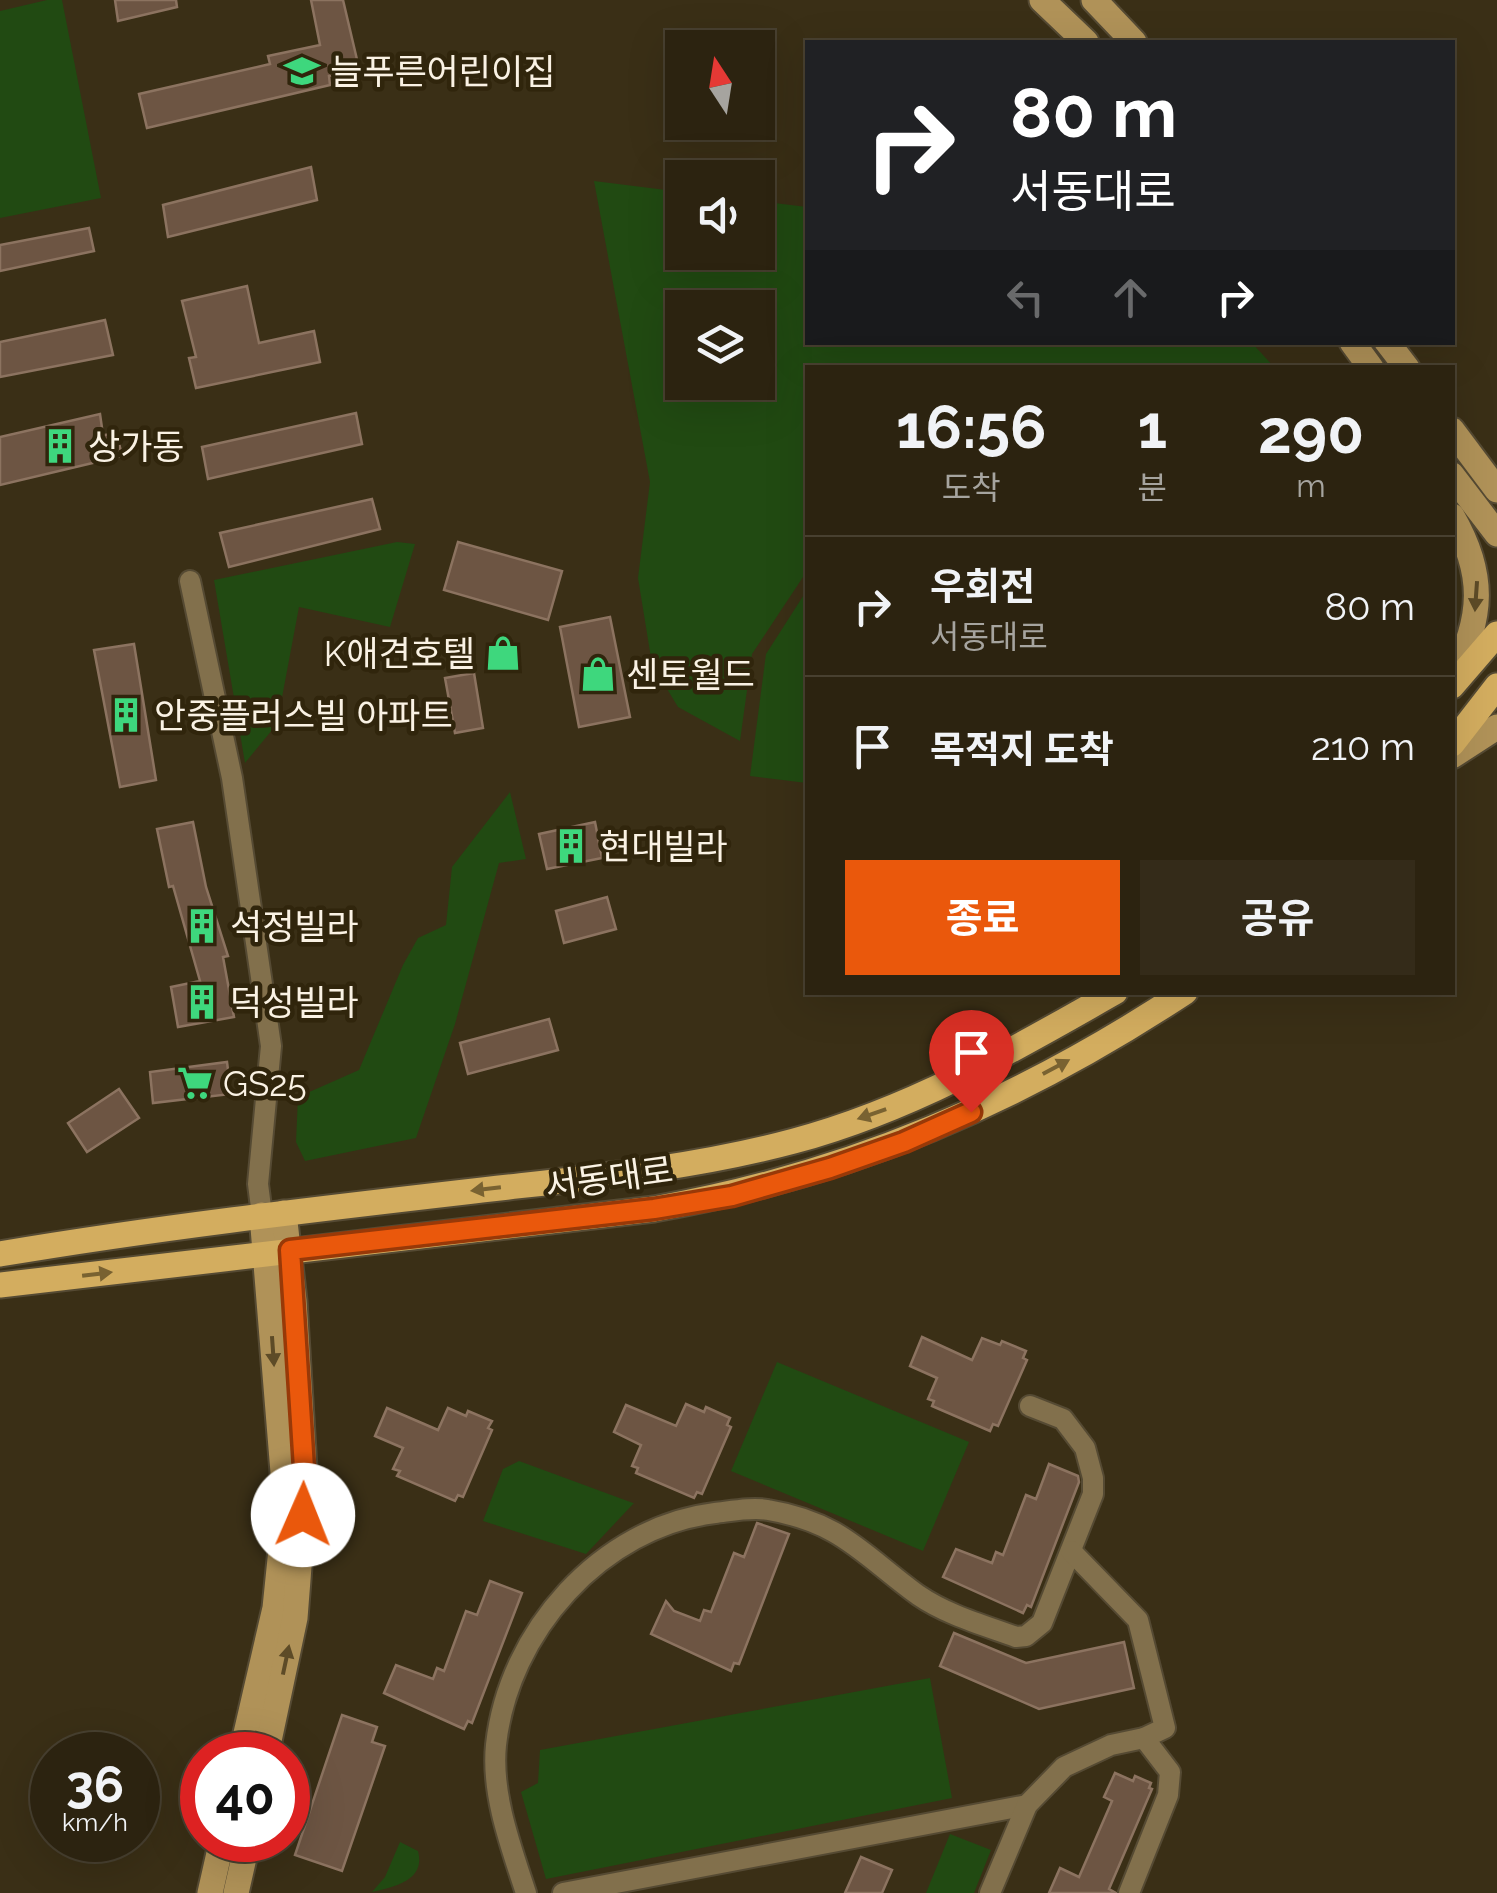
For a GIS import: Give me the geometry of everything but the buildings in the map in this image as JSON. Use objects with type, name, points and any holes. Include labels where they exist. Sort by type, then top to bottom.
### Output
[{"type":"main road","points":[[1455,683],[1497,634]]},
{"type":"main road","points":[[1455,740],[1497,686]]},
{"type":"main road","name":"서동대로","points":[[0,1254],[155,1228],[694,1164],[796,1141],[917,1099],[974,1072],[1111,995]]},
{"type":"main road","name":"서동대로","points":[[0,1285],[654,1209],[732,1196],[904,1142],[971,1112],[1119,1034],[1181,995]]},
{"type":"street","points":[[1042,0],[1084,40]]},
{"type":"street","points":[[1094,0],[1132,40]]},
{"type":"street","points":[[1389,345],[1405,365]]},
{"type":"street","points":[[1455,433],[1497,461]]},
{"type":"street","points":[[1455,435],[1497,490]]},
{"type":"street","points":[[1455,479],[1497,534]]},
{"type":"street","points":[[1455,521],[1470,547],[1478,586],[1474,619],[1455,668]]},
{"type":"street","points":[[190,581],[232,778],[270,1046],[258,1184],[273,1214],[304,1468],[295,1618],[271,1732]]},
{"type":"street","points":[[1455,754],[1497,727]]},
{"type":"street","points":[[246,1732],[274,1608],[283,1530],[278,1252]]},
{"type":"street","points":[[526,1893],[498,1786],[495,1748],[500,1712],[536,1632],[588,1570],[626,1542],[676,1521],[765,1509],[835,1530],[918,1595],[946,1611],[1016,1637],[1026,1636],[1042,1624],[1094,1494],[1085,1448],[1062,1419],[1030,1406]]},
{"type":"street","points":[[990,1893],[1028,1806],[1064,1767],[1112,1744],[1144,1738],[1164,1728],[1138,1620],[1071,1551]]},
{"type":"street","points":[[1128,1893],[1168,1795],[1170,1772],[1144,1738]]},
{"type":"street","points":[[563,1893],[1028,1806]]},
{"type":"street","points":[[223,1862],[225,1887]]},
{"type":"street","points":[[225,1887],[237,1862]]},
{"type":"green space","points":[[62,0],[101,198],[0,218],[0,11]]},
{"type":"green space","points":[[594,181],[665,190],[665,270],[775,270],[775,203],[805,207],[805,345],[1254,345],[1272,365],[805,365],[805,574],[752,654],[740,741],[678,707],[652,664],[638,578],[650,482]]},
{"type":"green space","points":[[397,542],[415,544],[390,627],[299,607],[277,724],[245,763],[214,580]]},
{"type":"green space","points":[[805,593],[805,783],[750,776],[766,654]]},
{"type":"green space","points":[[510,792],[526,859],[499,863],[455,1024],[416,1138],[305,1161],[296,1142],[298,1097],[359,1070],[418,938],[446,925],[452,867]]},
{"type":"green space","points":[[777,1362],[969,1442],[923,1551],[731,1471]]},
{"type":"green space","points":[[519,1461],[634,1503],[586,1554],[483,1521],[503,1469]]},
{"type":"green space","points":[[930,1678],[952,1798],[546,1879],[521,1792],[538,1783],[540,1750]]},
{"type":"green space","points":[[950,1834],[991,1850],[974,1893],[926,1893]]},
{"type":"green space","points":[[400,1842],[418,1851],[417,1869],[407,1880],[372,1892],[385,1877]]},
{"type":"place","name":"늘푸른어린이집","points":[[302,71]]},
{"type":"place","name":"상가동","points":[[60,446]]},
{"type":"place","name":"K애견호텔","points":[[503,653]]},
{"type":"place","name":"센토월드","points":[[598,674]]},
{"type":"place","name":"안중플러스빌 아파트","points":[[126,715]]},
{"type":"place","name":"현대빌라","points":[[571,846]]},
{"type":"place","name":"석정빌라","points":[[202,926]]},
{"type":"place","name":"덕성빌라","points":[[202,1002]]},
{"type":"place","name":"GS25","points":[[195,1083]]},
{"type":"route","points":[[303,1515],[304,1468],[290,1250],[654,1209],[732,1196],[904,1142],[971,1112]]}]
